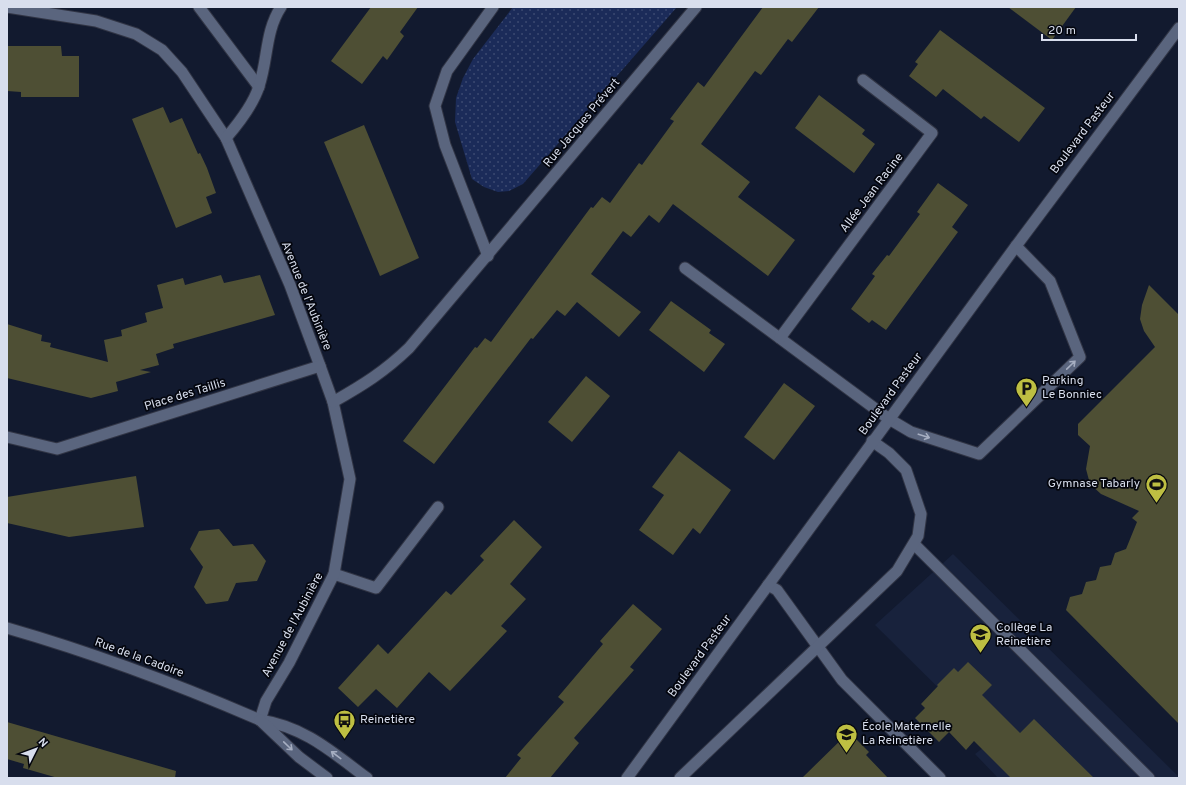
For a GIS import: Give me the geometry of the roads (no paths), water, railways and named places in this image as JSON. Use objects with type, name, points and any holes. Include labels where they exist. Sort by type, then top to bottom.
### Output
[{"type":"street","name":"Avenue de l'Aubinière","points":[[7,7],[96,21],[136,34],[162,50],[182,72],[226,138],[290,285],[333,402],[350,479],[334,574],[289,663],[266,701],[260,720]]},
{"type":"street","points":[[199,7],[259,87]]},
{"type":"street","points":[[226,138],[238,124],[259,87],[273,19],[281,7]]},
{"type":"street","points":[[488,256],[445,145],[435,106],[447,70],[493,7]]},
{"type":"street","name":"Rue Jacques Prévert","points":[[333,402],[365,384],[386,369],[408,348],[488,256],[696,7]]},
{"type":"street","name":"Boulevard Pasteur","points":[[627,778],[872,441],[1179,28]]},
{"type":"street","name":"Allée Jean Racine","points":[[780,338],[932,133],[863,80]]},
{"type":"street","points":[[685,268],[889,419],[911,432],[980,454],[1080,356],[1050,281],[1016,246]]},
{"type":"street","name":"Place des Taillis","points":[[7,437],[57,449],[320,366]]},
{"type":"street","points":[[680,778],[897,571],[914,544],[918,536],[921,514],[906,470],[889,453],[872,441]]},
{"type":"street","points":[[334,574],[376,588],[438,507]]},
{"type":"street","points":[[914,544],[1149,778]]},
{"type":"street","points":[[768,585],[777,590],[817,648],[842,680],[940,778]]},
{"type":"street","name":"Rue de la Cadoire","points":[[7,628],[55,642],[154,676],[260,720],[276,722],[311,736],[367,778]]},
{"type":"street","name":"Rue de la Cadoire","points":[[260,720],[299,757],[327,778]]},
{"type":"place","name":"Parking Le Bonniec","points":[[1026,408]]},
{"type":"place","name":"Gymnase Tabarly","points":[[1156,504]]},
{"type":"place","name":"Collège La Reinetière","points":[[981,654]]},
{"type":"place","name":"Reinetière","points":[[345,740]]},
{"type":"place","name":"École Maternelle La Reinetière","points":[[847,754]]}]
